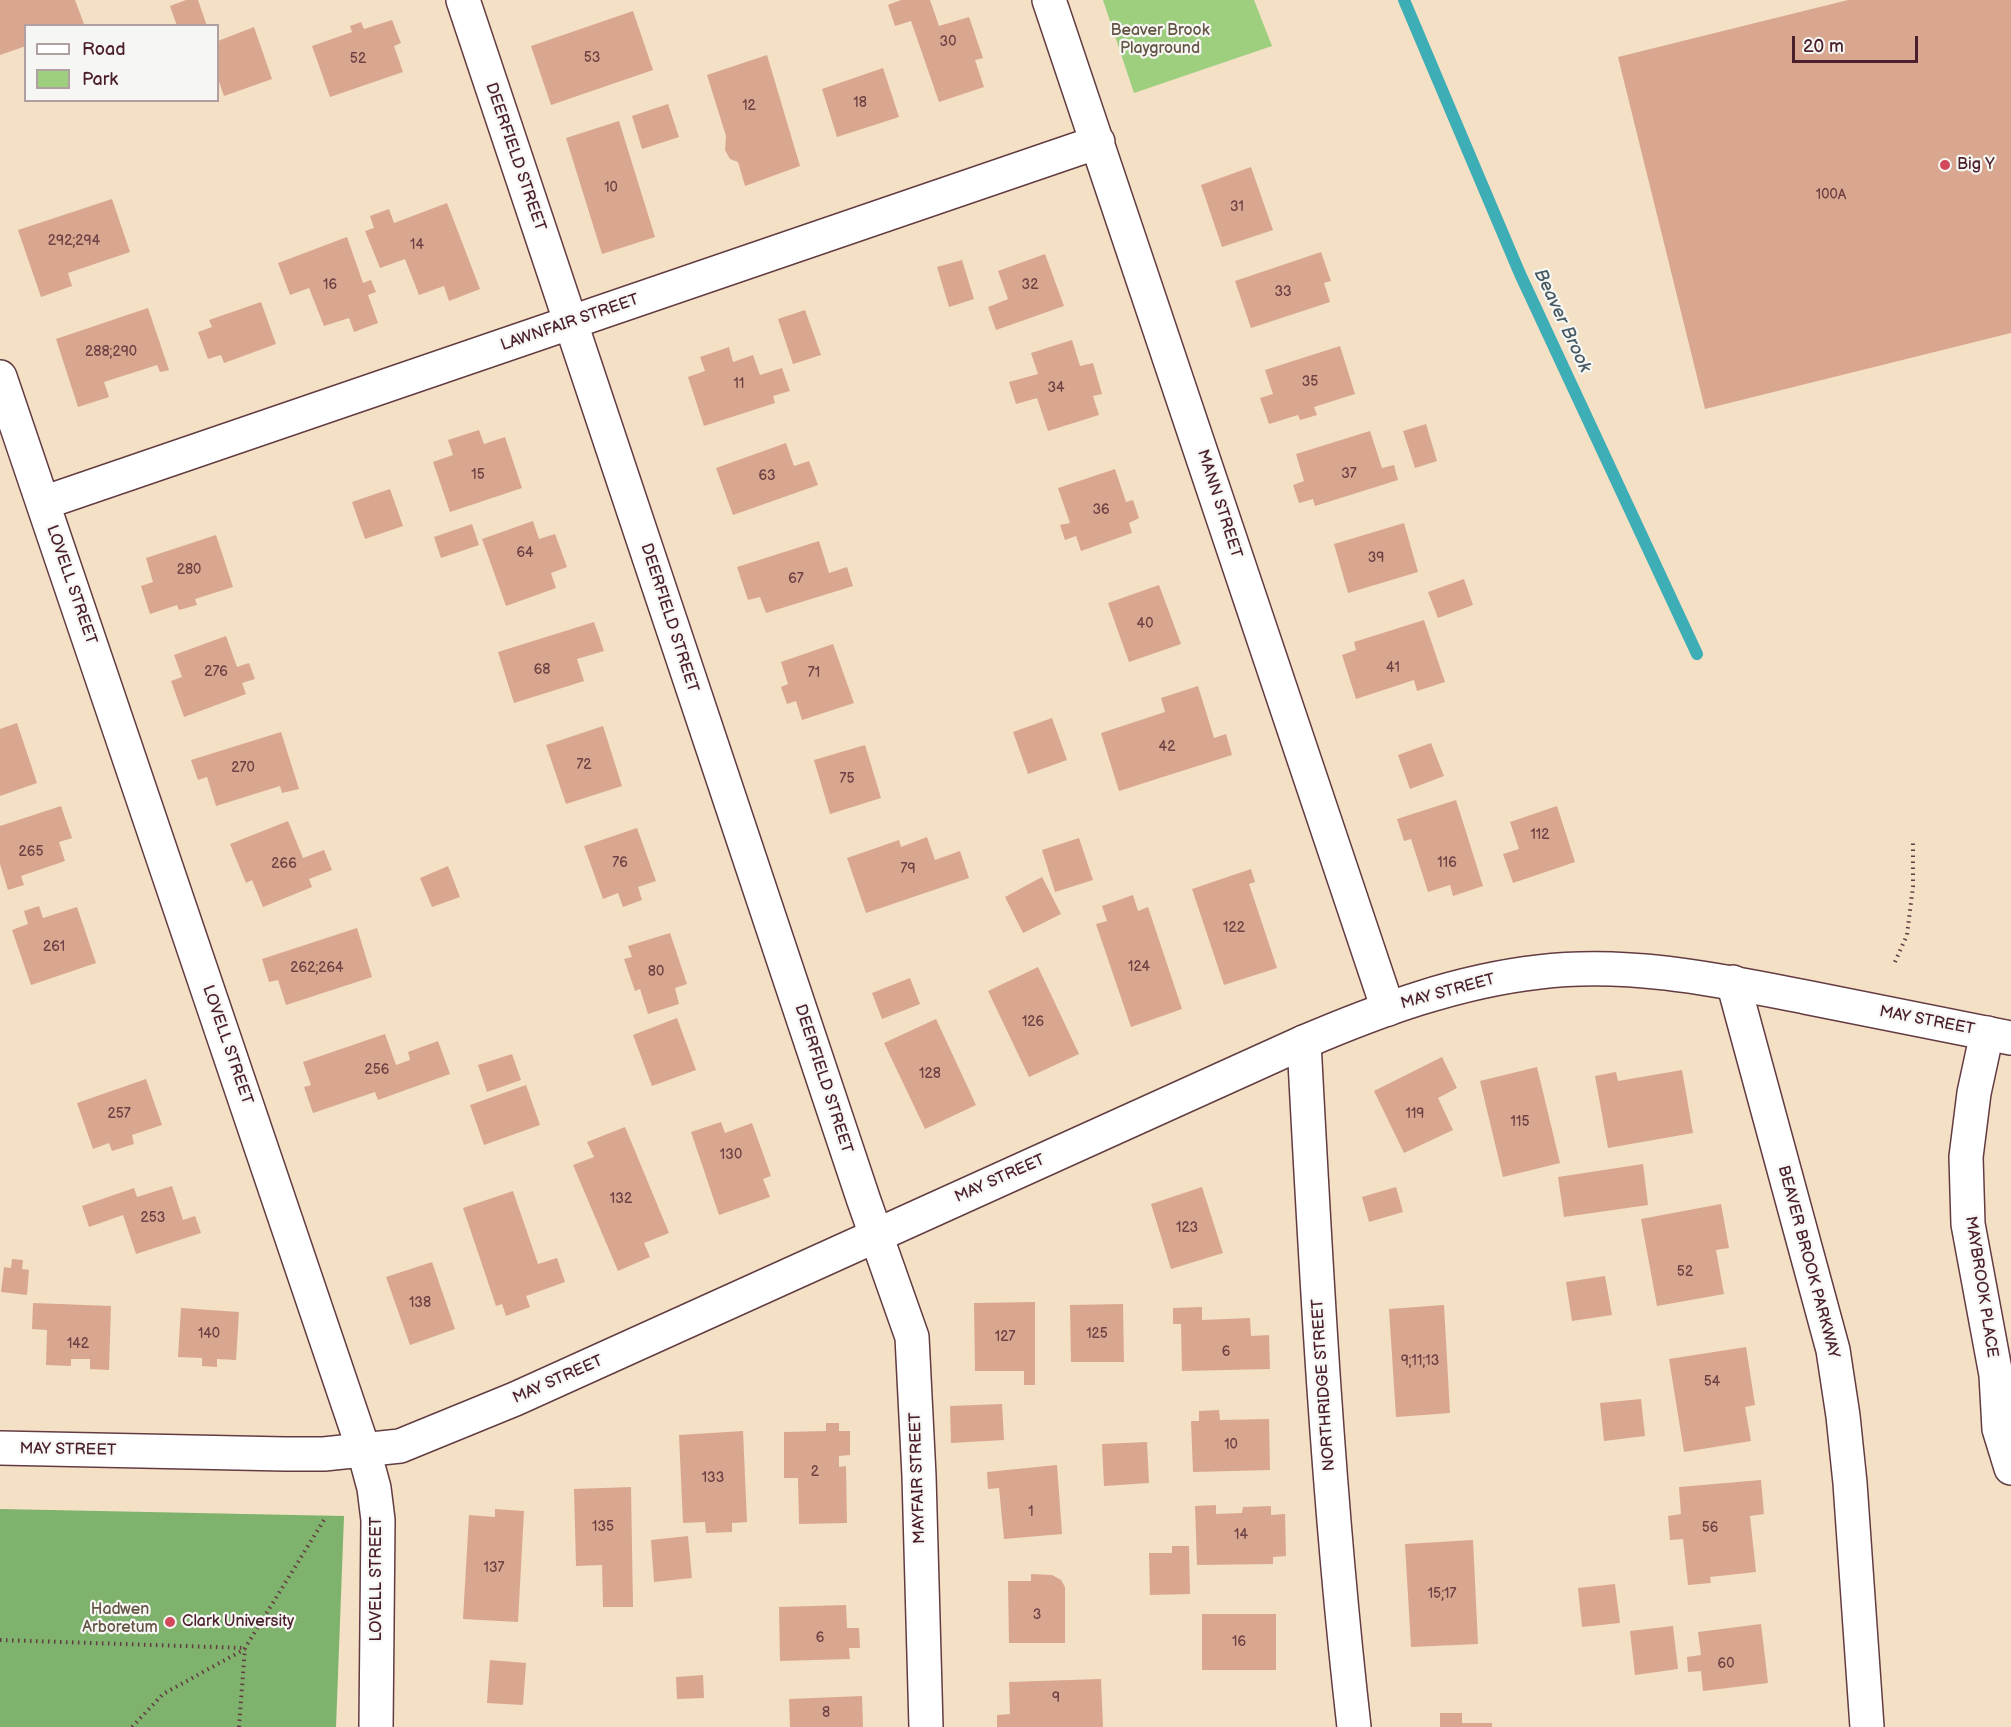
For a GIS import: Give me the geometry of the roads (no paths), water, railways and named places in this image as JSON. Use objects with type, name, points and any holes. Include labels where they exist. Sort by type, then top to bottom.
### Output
[{"type":"street","name":"DEERFIELD STREET","points":[[463,0],[875,1235]]},
{"type":"street","name":"MANN STREET","points":[[1049,0],[1388,1009]]},
{"type":"street","name":"LAWNFAIR STREET","points":[[43,503],[1098,142]]},
{"type":"street","name":"LOVELL STREET","points":[[0,377],[364,1451],[374,1488],[378,1520],[376,1727]]},
{"type":"street","name":"MAY STREET","points":[[0,1448],[285,1454],[364,1451],[400,1446],[453,1425],[1304,1042],[1388,1009],[1493,978],[1587,969],[1633,970],[1733,982],[1999,1035]]},
{"type":"street","name":"BEAVER BROOK PARKWAY","points":[[1733,982],[1833,1350],[1850,1484],[1867,1727]]},
{"type":"street","name":"MAYBROOK PLACE","points":[[1999,1035],[1974,1093],[1966,1157],[1968,1224],[1996,1375],[1999,1429],[2011,1468]]},
{"type":"street","name":"NORTHRIDGE STREET","points":[[1304,1042],[1320,1354],[1340,1600],[1354,1727]]},
{"type":"street","name":"MAYFAIR STREET","points":[[875,1235],[912,1337],[919,1476],[926,1727]]},
{"type":"waterway","name":"Beaver Brook","points":[[1404,0],[1520,274],[1697,654]]},
{"type":"place","name":"Big Y","points":[[1945,165]]},
{"type":"place","name":"Clark University","points":[[170,1622]]},
{"type":"park label","name":"Beaver Brook Playground","points":[[1160,40]]},
{"type":"park label","name":"Hadwen Arboretum","points":[[120,1619]]}]
